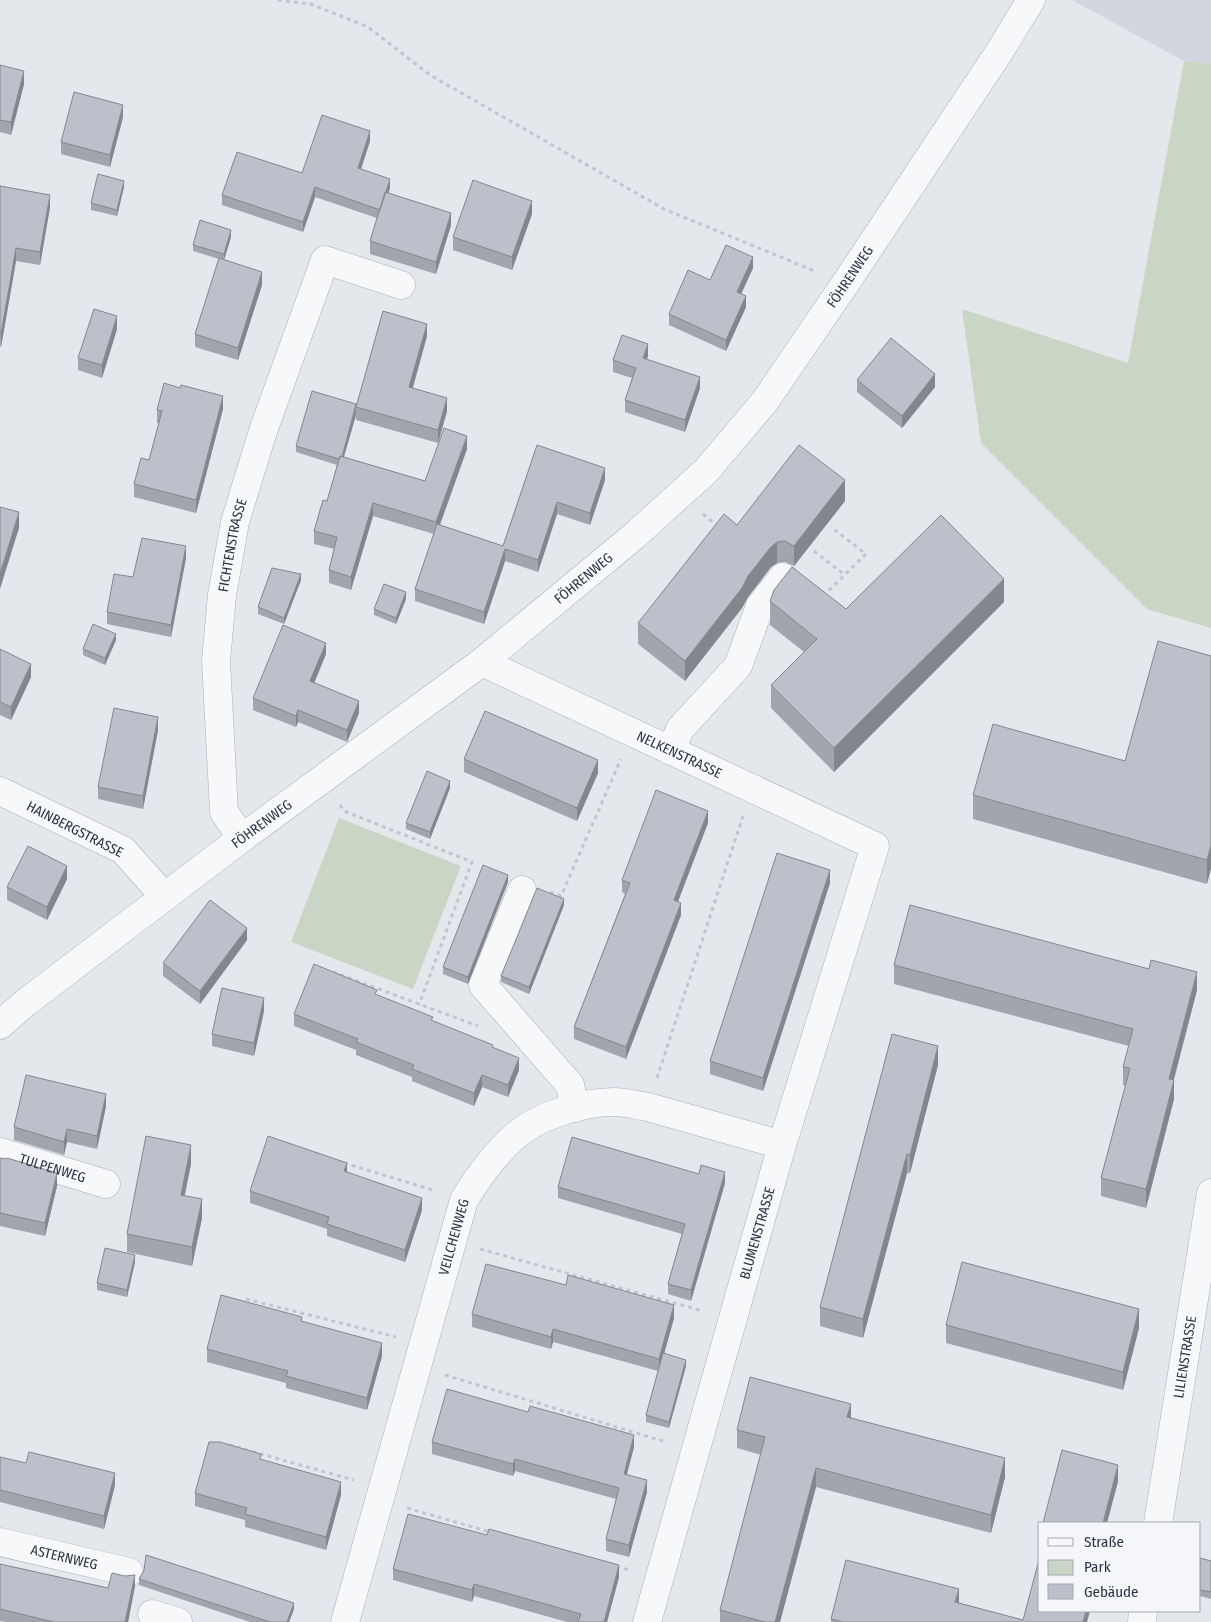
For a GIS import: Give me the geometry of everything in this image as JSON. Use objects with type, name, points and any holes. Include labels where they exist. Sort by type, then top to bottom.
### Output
[{"type":"street","name":"FÖHRENWEG","points":[[0,1025],[25,1003],[242,838],[482,662],[634,536],[706,471],[765,401],[998,54],[1031,0]]},
{"type":"street","name":"FICHTENSTRASSE","points":[[242,838],[224,812],[216,661],[222,594],[235,522],[263,431],[325,260],[401,285]]},
{"type":"street","points":[[671,751],[680,729],[738,666],[760,606],[783,577]]},
{"type":"street","name":"NELKENSTRASSE","points":[[482,662],[876,846]]},
{"type":"street","name":"HAINBERGSTRASSE","points":[[0,791],[123,850],[165,896]]},
{"type":"street","name":"BLUMENSTRASSE","points":[[647,1622],[782,1145],[876,846]]},
{"type":"street","points":[[522,890],[482,985],[570,1085],[575,1108]]},
{"type":"street","name":"VEILCHENWEG","points":[[345,1622],[464,1200],[479,1176],[515,1136],[536,1122],[556,1113],[613,1102],[648,1108],[782,1145]]},
{"type":"street","name":"TULPENWEG","points":[[0,1152],[106,1184]]},
{"type":"street","name":"LILIENSTRASSE","points":[[1158,1522],[1211,1193]]},
{"type":"street","name":"ASTERNWEG","points":[[0,1542],[129,1572]]},
{"type":"street","points":[[152,1614],[178,1622]]},
{"type":"path","points":[[278,0],[312,4],[368,27],[430,75],[664,209],[845,284]]},
{"type":"path","points":[[814,551],[845,575]]},
{"type":"path","points":[[522,890],[529,883],[561,896],[632,733]]},
{"type":"path","points":[[322,780],[344,811],[472,862],[419,1004]]},
{"type":"path","points":[[648,1108],[751,789]]},
{"type":"path","points":[[333,972],[479,1027]]},
{"type":"path","points":[[342,1162],[464,1200]]},
{"type":"path","points":[[452,1240],[733,1318]]},
{"type":"path","points":[[246,1299],[420,1355],[659,1441],[697,1446]]},
{"type":"path","points":[[229,1445],[492,1532]]},
{"type":"path","points":[[615,1567],[660,1577]]},
{"type":"shaded area","points":[[1072,0],[1211,0],[1211,64],[1184,61]]},
{"type":"green space","points":[[1184,61],[1211,64],[1211,628],[1147,609],[981,443],[962,309],[1128,363]]},
{"type":"green space","points":[[339,818],[461,866],[413,989],[291,942]]},
{"type":"building","points":[[0,65],[24,71],[11,122],[0,120]]},
{"type":"building","points":[[74,92],[123,105],[110,155],[61,142]]},
{"type":"building","points":[[322,115],[370,131],[358,168],[390,179],[380,210],[315,187],[303,222],[222,195],[237,152],[302,173]]},
{"type":"building","points":[[98,174],[124,181],[117,210],[91,203]]},
{"type":"building","points":[[473,180],[532,201],[512,257],[453,237]]},
{"type":"building","points":[[0,186],[50,195],[40,252],[16,248],[1,334],[0,334]]},
{"type":"building","points":[[385,192],[451,213],[436,262],[370,241]]},
{"type":"building","points":[[200,220],[231,230],[224,254],[193,245]]},
{"type":"building","points":[[726,245],[753,257],[737,292],[746,296],[726,340],[669,314],[688,270],[710,280]]},
{"type":"building","points":[[219,258],[262,272],[238,348],[195,334]]},
{"type":"building","points":[[94,309],[117,316],[102,365],[78,358]]},
{"type":"building","points":[[383,311],[427,324],[409,387],[447,398],[438,430],[356,407]]},
{"type":"building","points":[[622,335],[648,344],[643,358],[700,377],[685,420],[625,400],[636,368],[613,360]]},
{"type":"building","points":[[891,338],[935,374],[902,416],[857,380]]},
{"type":"building","points":[[164,383],[180,388],[181,385],[223,396],[196,500],[134,484],[141,458],[149,460],[162,411],[157,410]]},
{"type":"building","points":[[312,391],[356,404],[342,457],[340,456],[339,459],[296,446]]},
{"type":"building","points":[[444,428],[467,436],[436,522],[373,503],[351,577],[329,570],[337,537],[314,531],[323,500],[327,501],[340,456],[425,481]]},
{"type":"building","points":[[537,445],[605,468],[590,513],[557,502],[538,560],[505,549],[484,612],[415,589],[437,524],[503,546]]},
{"type":"building","points":[[799,445],[845,480],[794,546],[785,541],[777,542],[771,547],[748,576],[742,588],[685,661],[638,623],[724,514],[737,525]]},
{"type":"building","points":[[0,507],[19,512],[0,574]]},
{"type":"building","points":[[941,515],[1004,579],[834,748],[771,685],[817,639],[770,601],[774,590],[792,567],[846,609]]},
{"type":"building","points":[[142,538],[186,546],[171,625],[107,612],[114,574],[133,577]]},
{"type":"building","points":[[272,568],[301,574],[284,618],[258,607]]},
{"type":"building","points":[[384,584],[406,592],[396,618],[374,609]]},
{"type":"building","points":[[93,624],[116,634],[105,658],[83,649]]},
{"type":"building","points":[[283,625],[326,643],[310,681],[359,701],[347,730],[298,710],[296,716],[253,698]]},
{"type":"building","points":[[1158,641],[1211,656],[1211,845],[1207,860],[973,795],[993,724],[1125,761]]},
{"type":"building","points":[[0,649],[31,664],[11,707],[0,702]]},
{"type":"building","points":[[114,708],[158,717],[143,796],[98,787]]},
{"type":"building","points":[[485,711],[598,760],[577,808],[464,759]]},
{"type":"building","points":[[427,771],[450,781],[430,832],[406,823]]},
{"type":"building","points":[[656,790],[708,811],[674,900],[681,903],[626,1047],[574,1027],[630,883],[622,880]]},
{"type":"building","points":[[28,846],[67,866],[47,907],[7,887]]},
{"type":"building","points":[[777,853],[830,870],[763,1078],[710,1061]]},
{"type":"building","points":[[483,865],[508,875],[468,977],[443,967]]},
{"type":"building","points":[[537,888],[564,899],[529,987],[501,976]]},
{"type":"building","points":[[210,900],[247,928],[200,991],[163,963]]},
{"type":"building","points":[[910,905],[1149,969],[1151,960],[1197,972],[1169,1079],[1174,1080],[1146,1189],[1101,1178],[1130,1068],[1123,1067],[1133,1029],[894,965]]},
{"type":"building","points":[[314,964],[377,990],[375,994],[433,1017],[431,1020],[493,1045],[492,1047],[519,1058],[508,1085],[482,1075],[474,1093],[412,1069],[414,1065],[356,1042],[358,1039],[294,1014]]},
{"type":"building","points":[[222,988],[264,998],[254,1043],[212,1034]]},
{"type":"building","points":[[892,1034],[938,1046],[910,1155],[907,1154],[863,1319],[820,1307]]},
{"type":"building","points":[[26,1075],[106,1094],[97,1136],[67,1129],[64,1142],[14,1127]]},
{"type":"building","points":[[146,1136],[191,1145],[181,1195],[202,1199],[192,1247],[127,1234]]},
{"type":"building","points":[[268,1136],[347,1163],[344,1171],[422,1198],[405,1250],[327,1224],[329,1217],[250,1191]]},
{"type":"building","points":[[572,1137],[699,1174],[701,1165],[725,1172],[691,1290],[668,1284],[685,1224],[558,1187]]},
{"type":"building","points":[[0,1158],[7,1158],[57,1173],[45,1223],[0,1213]]},
{"type":"building","points":[[105,1248],[135,1255],[127,1290],[97,1283]]},
{"type":"building","points":[[962,1262],[1139,1309],[1123,1372],[946,1325]]},
{"type":"building","points":[[486,1264],[566,1285],[568,1275],[674,1305],[659,1359],[553,1329],[551,1337],[472,1314]]},
{"type":"building","points":[[221,1295],[302,1317],[301,1321],[382,1343],[367,1398],[286,1376],[288,1371],[207,1349]]},
{"type":"building","points":[[663,1353],[686,1360],[669,1422],[646,1415]]},
{"type":"building","points":[[750,1377],[851,1404],[847,1417],[1005,1458],[991,1515],[816,1468],[775,1622],[765,1622],[720,1610],[765,1437],[737,1430]]},
{"type":"building","points":[[447,1389],[528,1412],[530,1406],[634,1435],[624,1474],[647,1480],[629,1545],[606,1539],[619,1488],[515,1459],[513,1464],[432,1442]]},
{"type":"building","points":[[209,1442],[220,1442],[261,1454],[260,1459],[341,1482],[326,1537],[245,1514],[247,1508],[195,1493]]},
{"type":"building","points":[[1062,1450],[1118,1465],[1103,1522],[1043,1522]]},
{"type":"building","points":[[29,1452],[115,1473],[104,1516],[0,1490],[0,1457],[26,1463]]},
{"type":"building","points":[[408,1514],[487,1535],[489,1529],[619,1565],[604,1622],[578,1622],[581,1614],[474,1584],[472,1590],[393,1569]]},
{"type":"building","points":[[146,1555],[294,1603],[287,1622],[270,1622],[139,1579],[144,1570]]},
{"type":"building","points":[[1201,1558],[1211,1561],[1211,1592],[1201,1590]]},
{"type":"building","points":[[846,1560],[959,1589],[955,1602],[1023,1620],[1038,1564],[1038,1612],[1086,1612],[1083,1622],[843,1622],[831,1619]]},
{"type":"building","points":[[0,1564],[108,1588],[112,1573],[125,1576],[135,1575],[125,1622],[54,1622],[0,1609]]}]
